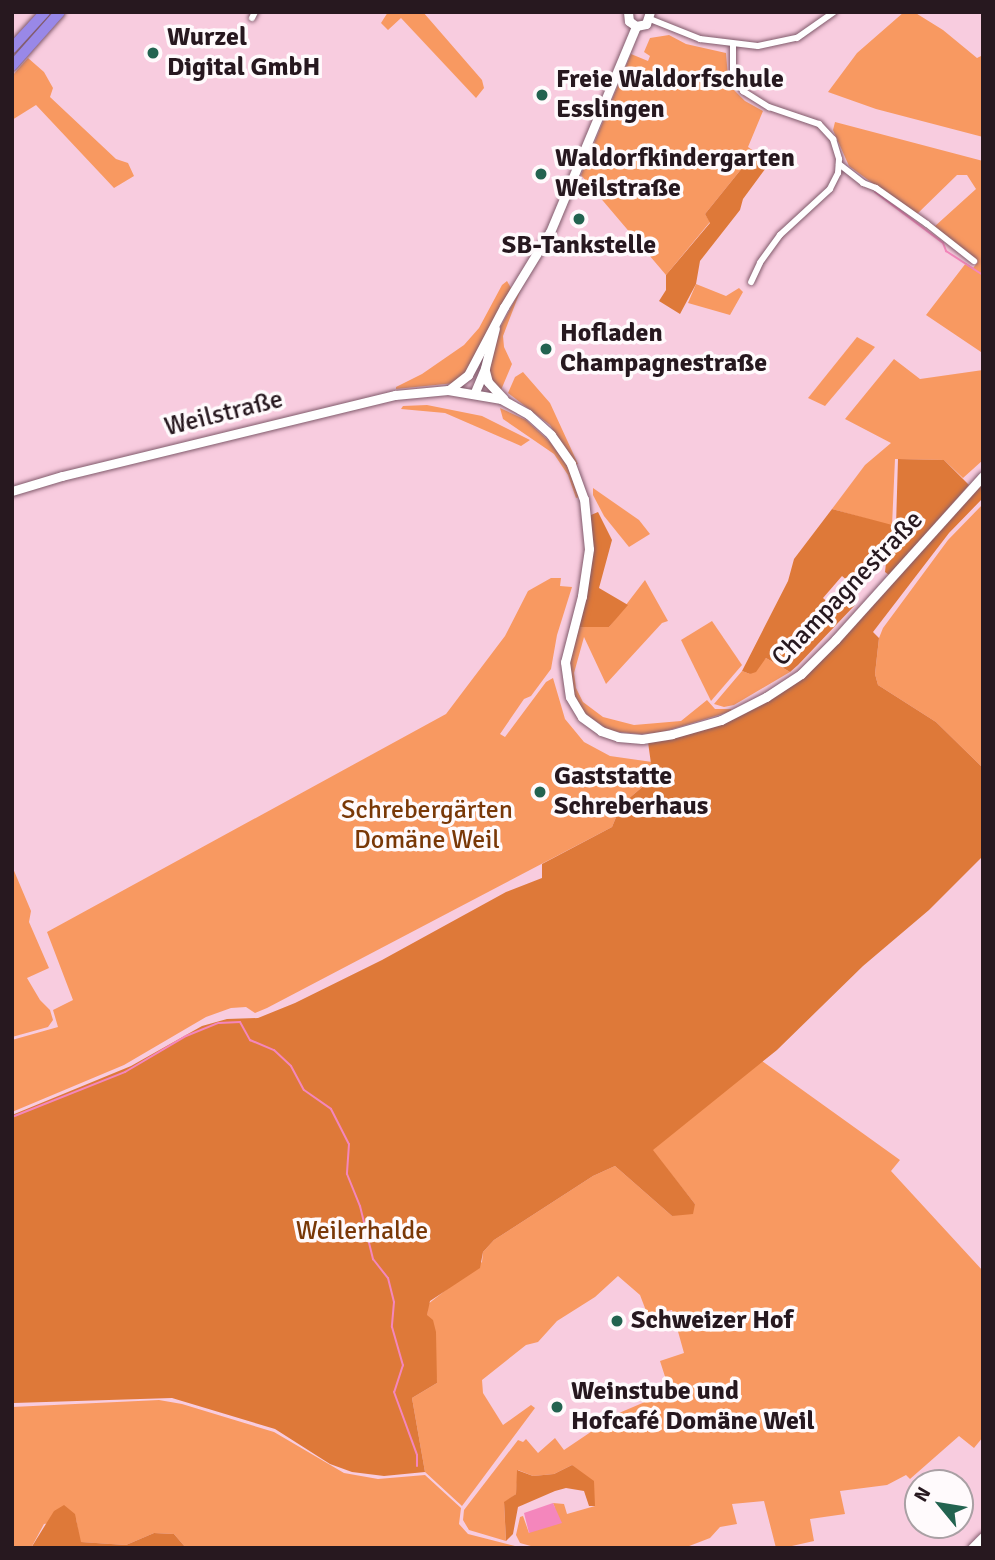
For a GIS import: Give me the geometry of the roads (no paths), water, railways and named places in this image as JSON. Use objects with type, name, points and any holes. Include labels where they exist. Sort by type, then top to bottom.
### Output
[{"type":"highway","points":[[12,48],[45,12]]},
{"type":"highway","points":[[12,66],[60,12]]},
{"type":"main road","points":[[628,12],[629,21],[636,26],[644,25],[650,15]]},
{"type":"main road","points":[[448,390],[466,380],[560,212],[636,26]]},
{"type":"main road","points":[[475,392],[485,368],[496,324]]},
{"type":"main road","points":[[474,366],[475,392]]},
{"type":"main road","points":[[485,368],[491,391]]},
{"type":"main road","name":"Weilstraße","points":[[12,491],[62,476],[337,408],[409,393],[448,390],[475,392]]},
{"type":"main road","name":"Champagnestraße","points":[[475,392],[491,391],[533,418],[551,435],[571,464],[582,489],[588,520],[589,549],[582,596],[567,655],[565,681],[572,703],[582,717],[601,731],[618,737],[650,738],[703,726],[752,706],[790,682],[824,653],[983,476]]},
{"type":"main road","points":[[972,1548],[983,1536]]},
{"type":"street","points":[[650,15],[693,37],[758,46],[786,42],[814,28],[834,12]]},
{"type":"street","points":[[733,44],[733,73],[740,88],[769,107],[807,118],[822,127],[835,142],[839,164],[830,189],[780,235],[760,263],[751,282]]},
{"type":"street","points":[[839,164],[863,183],[876,188],[928,224],[974,261]]},
{"type":"waterway","points":[[875,192],[943,243],[946,251],[983,275]]},
{"type":"waterway","points":[[12,1117],[125,1072],[186,1036],[219,1023],[240,1022],[250,1040],[274,1050],[291,1066],[304,1090],[331,1109],[349,1144],[347,1174],[360,1206],[373,1259],[388,1278],[394,1302],[392,1327],[403,1365],[394,1392],[417,1455],[417,1466]]},
{"type":"place","name":"Wurzel Digital GmbH","points":[[153,53]]},
{"type":"place","name":"Freie Waldorfschule Esslingen","points":[[542,95]]},
{"type":"place","name":"Waldorfkindergarten Weilstraße","points":[[541,174]]},
{"type":"place","name":"SB-Tankstelle","points":[[579,219]]},
{"type":"place","name":"Hofladen Champagnestraße","points":[[546,349]]},
{"type":"place","name":"Gaststatte Schreberhaus","points":[[540,792]]},
{"type":"place","name":"Schweizer Hof","points":[[617,1321]]},
{"type":"place","name":"Weinstube und Hofcafé Domäne Weil","points":[[557,1407]]},
{"type":"park label","name":"Schrebergärten Domäne Weil","points":[[427,826]]},
{"type":"park label","name":"Weilerhalde","points":[[362,1232]]}]
